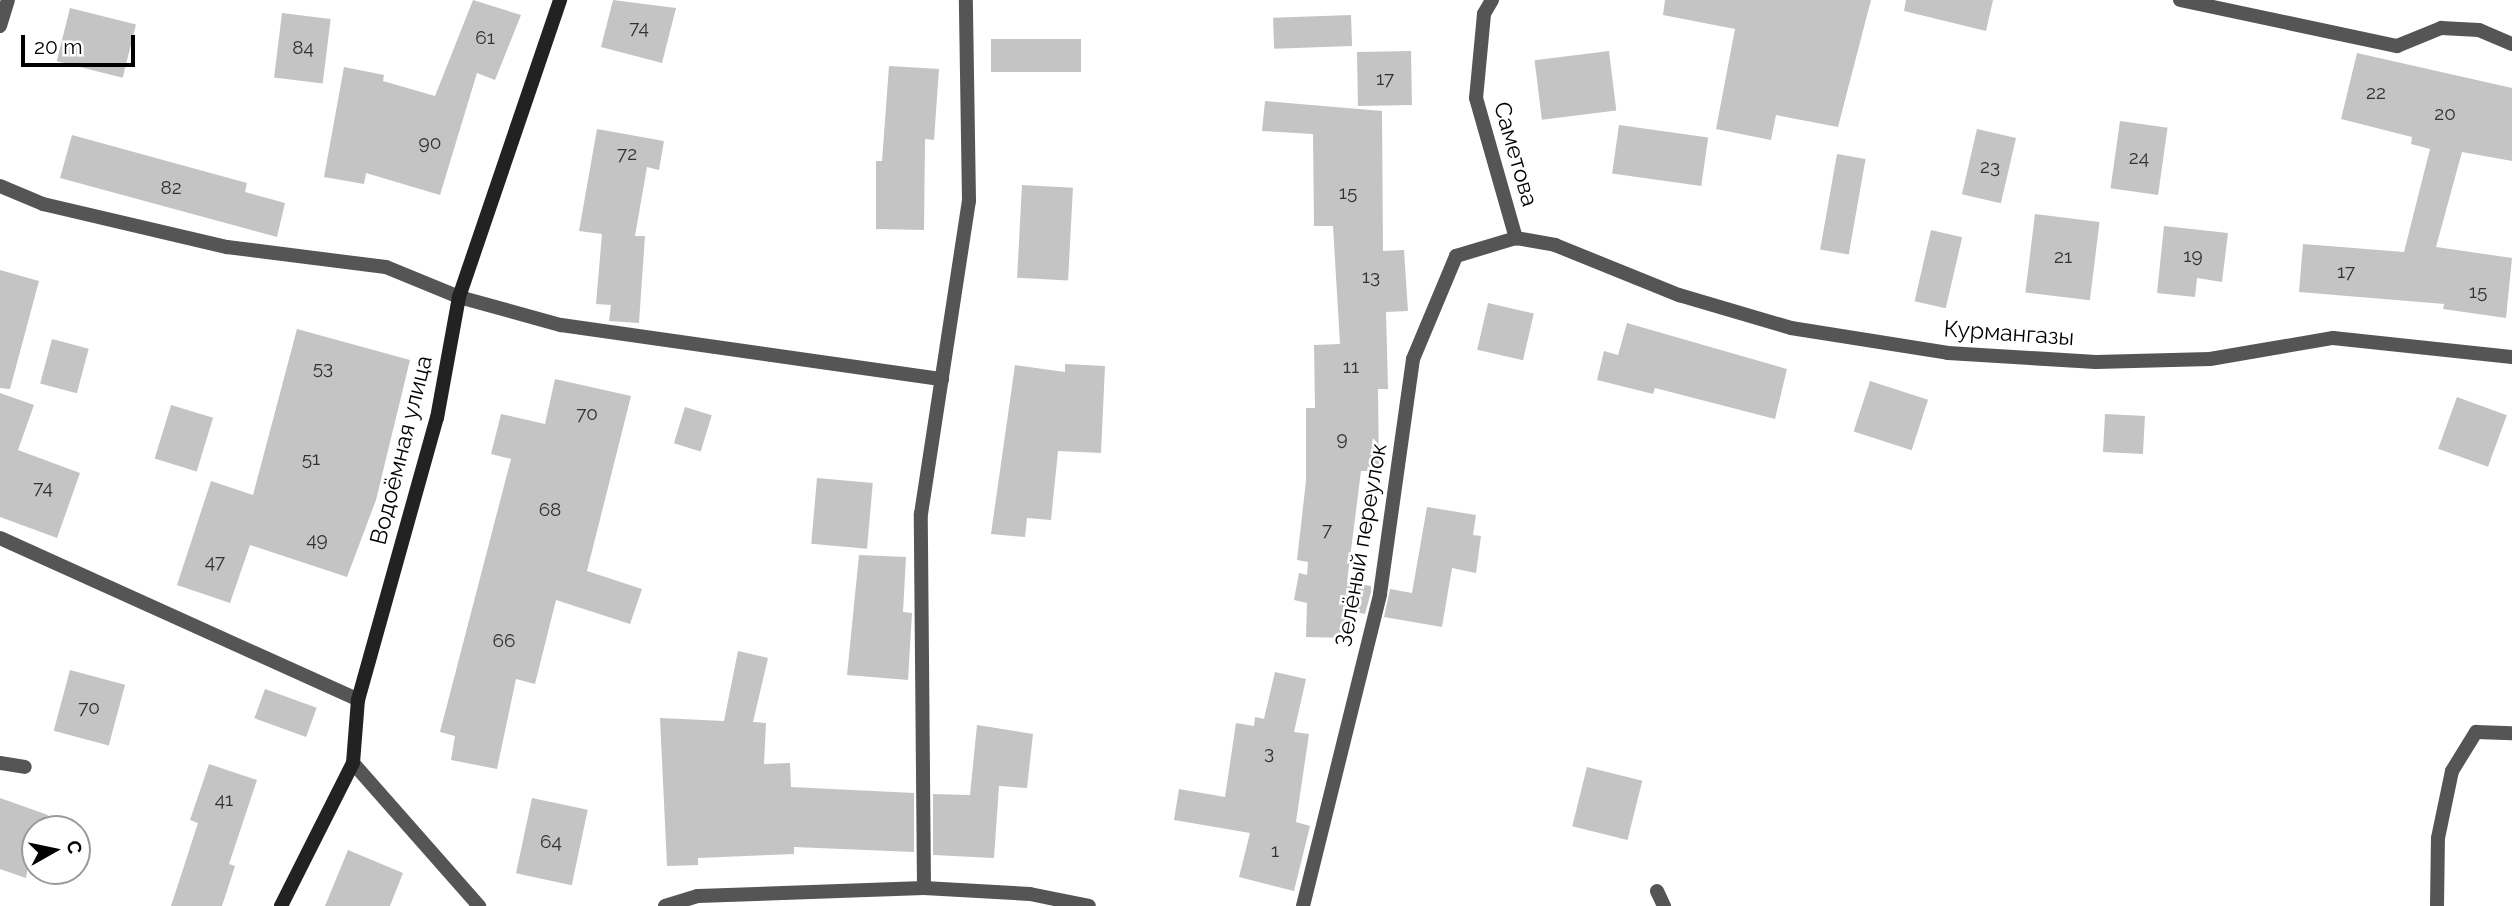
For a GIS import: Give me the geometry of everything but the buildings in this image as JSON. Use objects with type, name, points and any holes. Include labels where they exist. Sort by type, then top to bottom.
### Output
[{"type":"street","points":[[0,26],[8,0]]},
{"type":"street","name":"Водоёмная улица","points":[[281,906],[353,763],[358,700],[438,418],[459,297],[560,0]]},
{"type":"street","points":[[925,888],[921,514],[970,201],[966,0]]},
{"type":"street","name":"Саметова","points":[[1492,0],[1484,13],[1476,98],[1516,238]]},
{"type":"street","points":[[2180,0],[2397,46],[2441,28],[2479,30],[2512,44]]},
{"type":"street","points":[[0,186],[43,204],[227,247],[386,267],[459,297],[561,325],[942,379]]},
{"type":"street","name":"Курмангазы","points":[[1516,238],[1555,246],[1679,295],[1791,328],[1948,354],[2096,362],[2210,359],[2333,338],[2512,357]]},
{"type":"street","name":"Зелёный переулок","points":[[1303,906],[1380,594],[1413,359],[1456,256],[1516,238]]},
{"type":"street","points":[[0,538],[358,700]]},
{"type":"street","points":[[2437,906],[2438,838],[2452,771],[2476,732],[2512,733]]},
{"type":"street","points":[[0,763],[25,767]]},
{"type":"street","points":[[353,763],[479,906]]},
{"type":"street","points":[[665,906],[698,896],[925,888],[1030,894],[1089,906]]},
{"type":"street","points":[[1657,891],[1664,906]]}]
